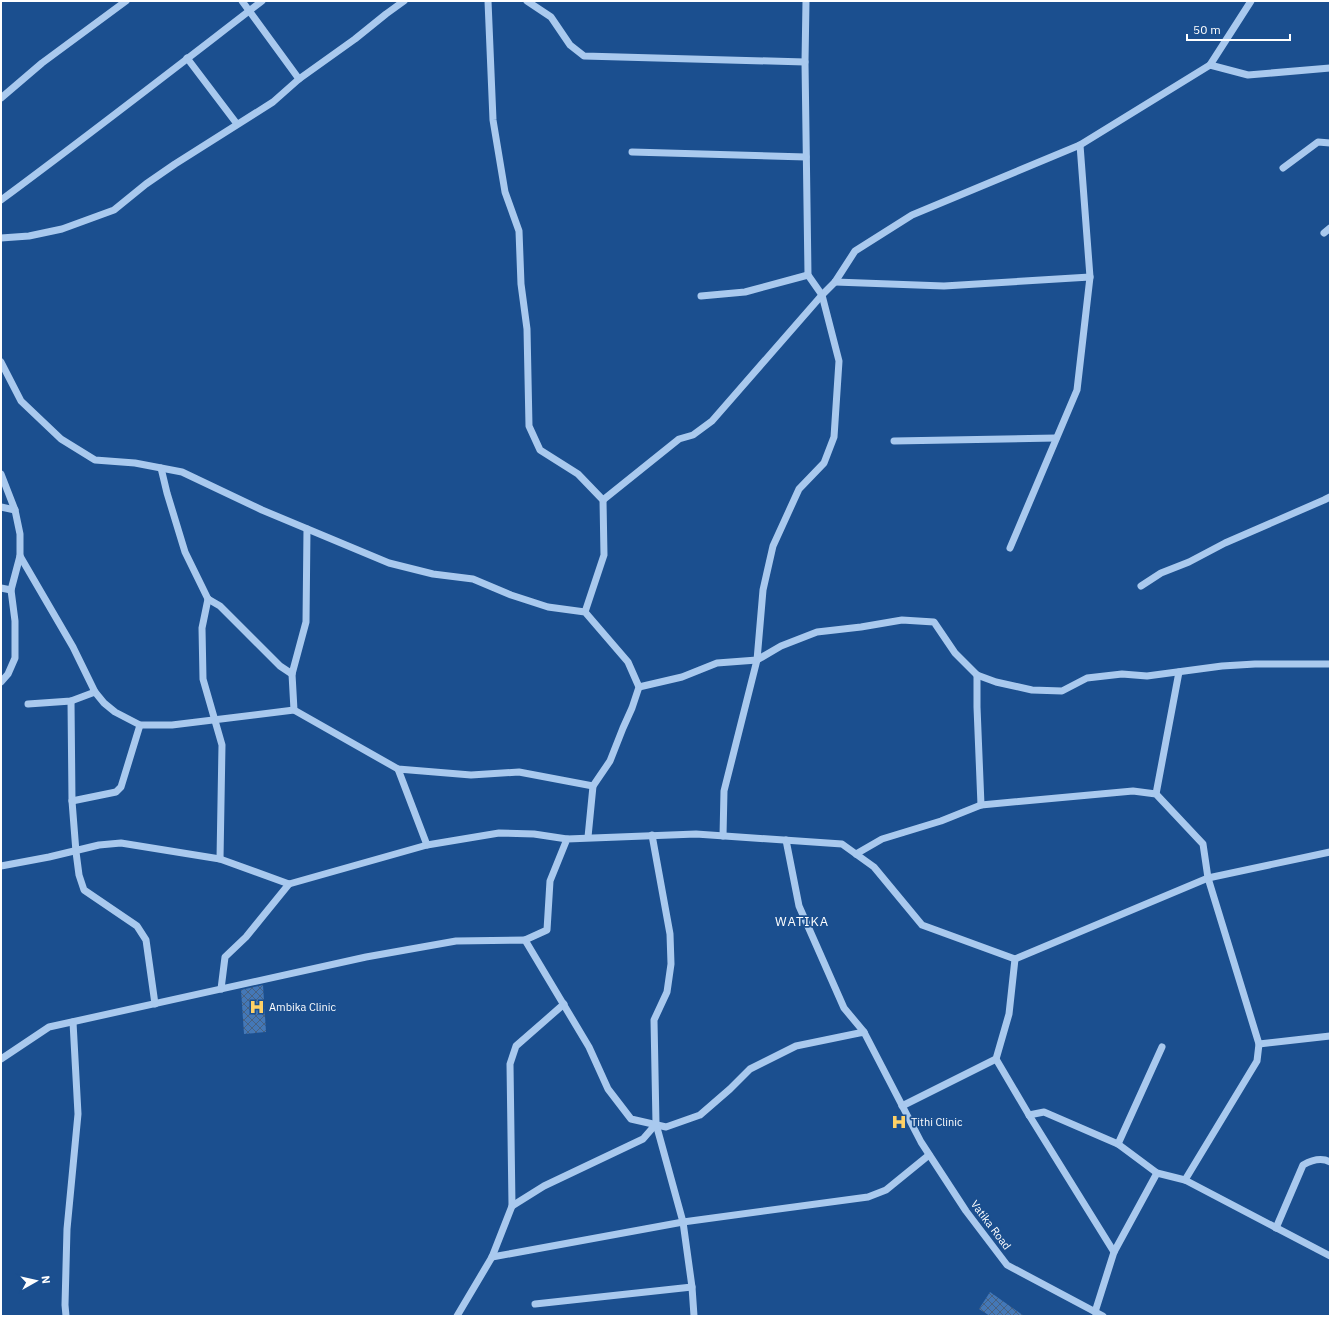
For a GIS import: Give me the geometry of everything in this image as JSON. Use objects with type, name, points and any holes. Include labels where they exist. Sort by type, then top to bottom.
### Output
[{"type":"street","points":[[1,98],[42,63],[126,1]]},
{"type":"street","points":[[242,1],[299,79]]},
{"type":"street","points":[[1,200],[105,123],[262,1]]},
{"type":"street","points":[[1,238],[29,236],[62,229],[114,210],[146,184],[175,164],[273,102],[299,79],[355,39],[404,1]]},
{"type":"street","points":[[488,1],[493,120],[505,192],[519,231],[522,284],[527,329],[529,426],[540,450],[578,474],[603,500],[604,554],[585,612]]},
{"type":"street","points":[[527,1],[551,17],[570,45],[584,56],[805,62]]},
{"type":"street","points":[[723,836],[724,791],[757,660],[763,590],[773,546],[799,489],[824,463],[834,437],[838,361],[822,296],[808,275],[805,62],[806,1]]},
{"type":"street","points":[[603,500],[680,439],[693,435],[712,421],[835,282],[855,251],[912,215],[1080,145],[1210,65],[1251,1]]},
{"type":"street","points":[[187,58],[237,124]]},
{"type":"street","points":[[1210,65],[1248,75],[1330,68]]},
{"type":"street","points":[[1283,168],[1318,142],[1330,144]]},
{"type":"street","points":[[1010,548],[1077,390],[1090,277],[1080,145]]},
{"type":"street","points":[[632,152],[806,157]]},
{"type":"street","points":[[701,296],[745,292],[808,275]]},
{"type":"street","points":[[835,282],[944,286],[1090,277]]},
{"type":"street","points":[[1,362],[21,401],[61,439],[95,460],[135,463],[182,472],[255,507],[389,563],[433,574],[473,579],[511,595],[548,607],[585,612],[628,662],[639,687],[610,761],[593,786],[588,837]]},
{"type":"street","points":[[894,441],[1056,438]]},
{"type":"street","points":[[161,468],[185,552],[208,599],[220,606],[280,666],[292,674]]},
{"type":"street","points":[[1,474],[16,510],[20,534],[20,556],[11,590],[15,621],[15,658],[8,674],[1,682]]},
{"type":"street","points":[[1141,586],[1161,573],[1189,562],[1225,543],[1330,497]]},
{"type":"street","points":[[1,507],[16,510]]},
{"type":"street","points":[[294,710],[292,674],[306,622],[307,529]]},
{"type":"street","points":[[20,556],[32,574],[73,647],[95,692],[104,703],[115,712],[140,724],[172,725],[294,710],[398,770],[471,775],[519,772],[593,786]]},
{"type":"street","points":[[1,588],[11,590]]},
{"type":"street","points":[[208,599],[202,628],[203,679],[222,745],[220,859]]},
{"type":"street","points":[[639,687],[682,676],[717,664],[757,660],[781,646],[817,632],[902,620],[934,622],[955,654],[977,675],[996,682],[1032,690],[1062,691],[1087,678],[1122,674],[1148,676],[1222,666],[1255,664],[1330,664]]},
{"type":"street","points":[[1156,794],[1179,672]]},
{"type":"street","points":[[977,675],[981,805]]},
{"type":"street","points":[[28,704],[71,702],[95,692]]},
{"type":"street","points":[[71,702],[72,801],[79,875],[84,890],[137,926],[146,940],[154,1004]]},
{"type":"street","points":[[72,801],[116,792],[121,787],[140,724]]},
{"type":"street","points":[[398,770],[427,845]]},
{"type":"street","points":[[856,854],[882,839],[941,821],[981,805],[1133,792],[1156,794],[1203,844],[1208,878],[1259,1044],[1258,1061],[1185,1180]]},
{"type":"street","points":[[221,989],[225,957],[246,938],[289,884],[427,845],[499,833],[534,834],[567,838],[696,834],[842,844],[874,867],[922,925],[1015,959],[1208,878],[1330,852]]},
{"type":"street","points":[[652,835],[670,934],[672,964],[667,992],[654,1020],[656,1124],[683,1222],[692,1287],[694,1316]]},
{"type":"street","points":[[2,1056],[49,1027],[366,957],[456,941],[525,940],[547,930],[550,881],[567,838]]},
{"type":"street","name":"Vatika Road","points":[[786,840],[799,906],[844,1008],[864,1032],[921,1142],[966,1211],[1007,1265],[1103,1316]]},
{"type":"street","points":[[1,866],[76,852],[99,845],[121,843],[220,859],[289,884]]},
{"type":"street","points":[[525,940],[590,1047],[608,1089],[632,1119],[666,1127],[700,1115],[750,1069],[796,1046],[864,1032]]},
{"type":"street","points":[[1015,959],[1009,1014],[996,1059],[1114,1252]]},
{"type":"street","points":[[457,1316],[492,1257],[512,1206],[510,1064],[516,1046],[564,1004]]},
{"type":"street","points":[[66,1316],[66,1229],[78,1114],[73,1022]]},
{"type":"street","points":[[1259,1044],[1330,1036]]},
{"type":"street","points":[[1118,1144],[1162,1047]]},
{"type":"street","points":[[902,1106],[996,1059]]},
{"type":"street","points":[[1029,1115],[1044,1112],[1118,1144],[1157,1173],[1185,1180],[1330,1256]]},
{"type":"street","points":[[512,1206],[544,1186],[643,1139],[656,1124]]},
{"type":"street","points":[[492,1257],[683,1222],[868,1196],[886,1190],[929,1154]]},
{"type":"street","points":[[1276,1228],[1303,1165],[1309,1161],[1324,1159],[1330,1162]]},
{"type":"street","points":[[1095,1312],[1114,1252],[1157,1173]]},
{"type":"street","points":[[535,1304],[692,1287]]},
{"type":"building","points":[[263,985],[266,1032],[244,1034],[241,990]]},
{"type":"building","points":[[990,1292],[1024,1316],[990,1316],[979,1309]]},
{"type":"place","name":"Ambika Clinic","points":[[257,1007]]},
{"type":"place","name":"Tithi Clinic","points":[[899,1122]]},
{"type":"district","name":"WATIKA","points":[[802,921]]}]
